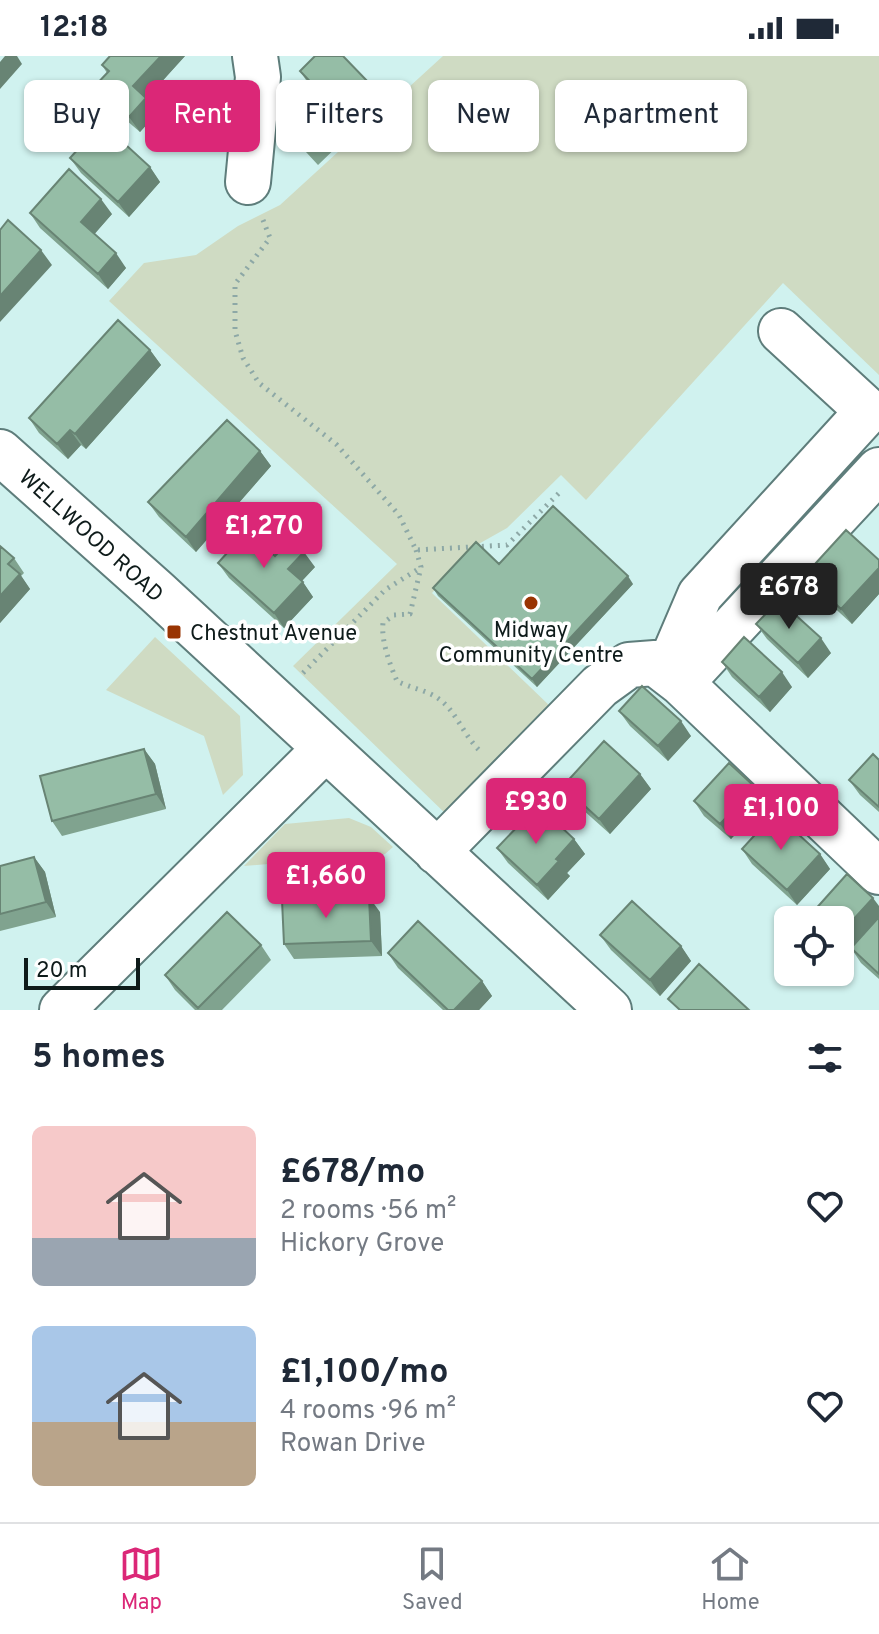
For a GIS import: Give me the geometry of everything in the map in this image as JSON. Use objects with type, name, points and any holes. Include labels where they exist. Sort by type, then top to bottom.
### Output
[{"type":"street","points":[[248,182],[258,77],[255,56]]},
{"type":"street","points":[[674,678],[700,595],[868,411],[781,331]]},
{"type":"street","name":"WELLWOOD ROAD","points":[[0,452],[325,749]]},
{"type":"street","points":[[674,678],[826,529],[879,470]]},
{"type":"street","points":[[437,852],[600,686],[629,665],[655,663],[879,872]]},
{"type":"street","points":[[62,1010],[325,749],[609,1010]]},
{"type":"path","points":[[248,182],[270,238],[235,284],[235,331],[243,358],[259,383],[337,445],[399,515],[421,567],[410,614],[394,615],[383,623],[382,632],[393,673],[397,681],[440,700],[459,722],[466,737],[509,779]]},
{"type":"path","points":[[416,550],[507,545],[559,493]]},
{"type":"path","points":[[274,703],[385,590],[421,567]]},
{"type":"green space","points":[[443,56],[879,56],[879,375],[783,283],[586,500],[561,475],[507,528],[475,546],[432,593],[552,708],[449,817],[293,666],[397,564],[109,301],[144,263],[196,255],[238,226],[280,205],[338,152],[412,152],[412,84]]},
{"type":"green space","points":[[155,637],[240,716],[243,775],[223,795],[204,736],[106,690]]},
{"type":"green space","points":[[349,818],[371,827],[393,847],[385,854],[244,866],[285,824]]},
{"type":"building","points":[[110,56],[161,56],[133,86],[145,99],[129,117],[129,80],[101,80],[109,71],[102,65]]},
{"type":"building","points":[[315,56],[343,56],[366,80],[309,80],[300,71]]},
{"type":"building","points":[[129,148],[150,167],[118,202],[70,158],[75,152],[129,152]]},
{"type":"building","points":[[69,169],[101,199],[81,222],[116,253],[98,274],[30,213]]},
{"type":"building","points":[[8,220],[41,250],[0,296],[0,230]]},
{"type":"building","points":[[118,320],[150,350],[75,434],[70,430],[57,444],[29,418]]},
{"type":"building","points":[[227,420],[260,451],[186,537],[148,502]]},
{"type":"building","name":"Midway Community Centre","points":[[553,506],[628,576],[532,679],[433,588],[476,542],[499,564]]},
{"type":"building","points":[[846,530],[879,560],[879,568],[841,609],[805,575]]},
{"type":"building","points":[[247,531],[275,556],[291,539],[304,552],[288,569],[303,582],[274,613],[218,563]]},
{"type":"building","points":[[0,546],[14,558],[8,564],[20,574],[0,596]]},
{"type":"building","points":[[779,600],[821,638],[798,663],[756,624]]},
{"type":"building","points":[[744,637],[782,672],[759,697],[722,662]]},
{"type":"building","points":[[642,686],[681,721],[658,746],[619,711]]},
{"type":"building","points":[[604,741],[640,774],[599,819],[563,786]]},
{"type":"building","points":[[144,749],[156,794],[52,821],[40,776]]},
{"type":"building","points":[[873,754],[879,760],[879,807],[849,780]]},
{"type":"building","points":[[729,763],[755,787],[720,824],[694,801]]},
{"type":"building","points":[[541,808],[574,839],[537,885],[497,848],[519,825],[523,828]]},
{"type":"building","points":[[775,813],[820,854],[787,890],[742,849]]},
{"type":"building","points":[[34,857],[46,902],[0,914],[0,866]]},
{"type":"building","points":[[847,874],[873,898],[854,919],[854,906],[818,906]]},
{"type":"building","points":[[369,897],[371,941],[284,944],[282,900]]},
{"type":"building","points":[[632,901],[681,946],[650,980],[600,935]]},
{"type":"building","points":[[227,912],[261,945],[198,1008],[165,975]]},
{"type":"building","points":[[879,917],[879,974],[854,951],[854,945]]},
{"type":"building","points":[[418,921],[482,981],[454,1010],[448,1010],[388,953]]},
{"type":"building","points":[[699,964],[749,1010],[680,1010],[668,999]]},
{"type":"place","name":"Midway Community Centre","points":[[531,603]]},
{"type":"place","name":"Chestnut Avenue","points":[[174,632]]}]
